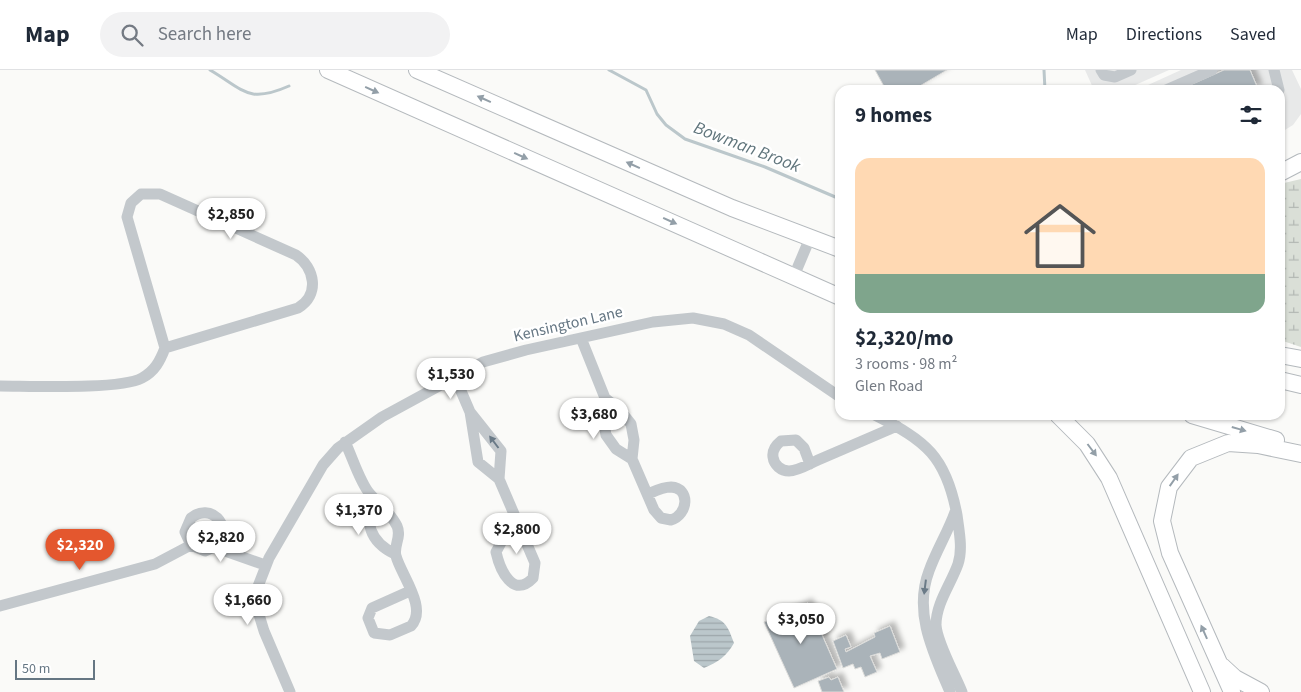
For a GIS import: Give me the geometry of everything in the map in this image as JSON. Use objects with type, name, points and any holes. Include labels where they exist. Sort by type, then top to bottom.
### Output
[{"type":"highway","points":[[328,70],[835,296]]},
{"type":"highway","points":[[417,70],[732,208],[835,247]]},
{"type":"highway","points":[[1285,170],[1301,162]]},
{"type":"highway","points":[[1285,173],[1301,173]]},
{"type":"highway","points":[[732,208],[774,217],[835,237]]},
{"type":"highway","points":[[1285,381],[1301,385]]},
{"type":"highway","points":[[1063,420],[1091,449],[1113,486],[1202,692]]},
{"type":"highway","points":[[1209,420],[1301,447]]},
{"type":"highway","points":[[1232,692],[1177,573],[1164,534],[1164,507],[1169,487],[1191,458],[1228,444],[1258,445],[1301,454]]},
{"type":"highway","points":[[1216,660],[1235,678],[1261,692]]},
{"type":"street","points":[[1101,70],[1104,75],[1115,77],[1131,70]]},
{"type":"street","points":[[1178,85],[1212,70]]},
{"type":"street","points":[[1274,70],[1278,85]]},
{"type":"street","points":[[0,386],[114,384],[128,382],[141,379],[152,372],[160,362],[165,348],[127,217],[131,203],[140,194],[160,194],[296,255],[308,268],[313,291],[306,304],[165,348]]},
{"type":"street","points":[[794,276],[810,238]]},
{"type":"street","name":"Kensington Lane","points":[[290,692],[264,631],[257,608],[256,588],[265,565],[323,465],[345,442],[382,417],[483,362],[580,338],[679,318],[722,323],[749,335],[835,394]]},
{"type":"street","points":[[580,338],[605,398],[626,416],[631,424],[634,440],[632,459],[648,494]]},
{"type":"street","points":[[456,377],[470,412],[478,462],[499,479],[522,531],[536,568],[533,578],[519,585],[513,584],[505,577],[496,552],[502,539],[522,531]]},
{"type":"street","points":[[605,398],[603,417],[606,435],[616,449],[632,459]]},
{"type":"street","points":[[470,412],[501,451],[499,479]]},
{"type":"street","points":[[885,420],[920,440],[938,461],[950,485],[956,510],[960,548],[958,564],[943,599],[936,625],[950,692]]},
{"type":"street","points":[[810,464],[897,426]]},
{"type":"street","points":[[345,442],[369,493],[386,510],[398,530],[395,554],[410,590],[418,612],[415,622],[390,635],[374,633],[368,624],[372,608],[410,590]]},
{"type":"street","points":[[369,493],[368,517],[374,540],[382,548],[395,554]]},
{"type":"street","points":[[956,510],[927,577],[924,613],[927,639],[962,692]]},
{"type":"street","points":[[204,512],[215,515],[222,524],[223,535],[218,545],[205,550],[191,545],[186,536],[187,524],[194,516],[204,512]]},
{"type":"street","points":[[0,606],[141,568],[169,558],[191,545]]},
{"type":"street","points":[[218,545],[228,552],[265,565]]},
{"type":"street","points":[[937,555],[958,564]]},
{"type":"shaded area","points":[[1085,70],[1169,70],[1135,85],[1092,85]]},
{"type":"shaded area","points":[[1181,70],[1292,70],[1301,89],[1301,114],[1293,125],[1285,130],[1285,85],[1148,85]]},
{"type":"shaded area","points":[[709,616],[726,625],[734,643],[722,658],[704,668],[694,661],[690,636],[699,621]]},
{"type":"green space","points":[[1301,179],[1301,347],[1285,342],[1285,183]]},
{"type":"building","points":[[875,70],[947,70],[922,85],[883,85]]},
{"type":"building","points":[[1224,70],[1250,70],[1256,85],[1190,85]]},
{"type":"building","points":[[808,603],[837,669],[794,688],[764,622]]},
{"type":"building","points":[[890,626],[900,652],[882,659],[880,653],[870,656],[877,672],[865,677],[861,667],[855,669],[853,664],[843,668],[833,641],[846,635],[851,647],[845,649],[846,652],[875,637],[874,633]]},
{"type":"building","points":[[829,677],[831,680],[838,677],[844,692],[822,692],[818,681]]},
{"type":"waterway","points":[[210,70],[239,89],[255,94],[264,94],[289,86]]},
{"type":"waterway","name":"Bowman Brook","points":[[609,70],[646,90],[657,114],[666,125],[685,139],[765,167],[835,197]]},
{"type":"waterway","name":"Bowman Brook","points":[[1044,70],[1045,85]]}]
